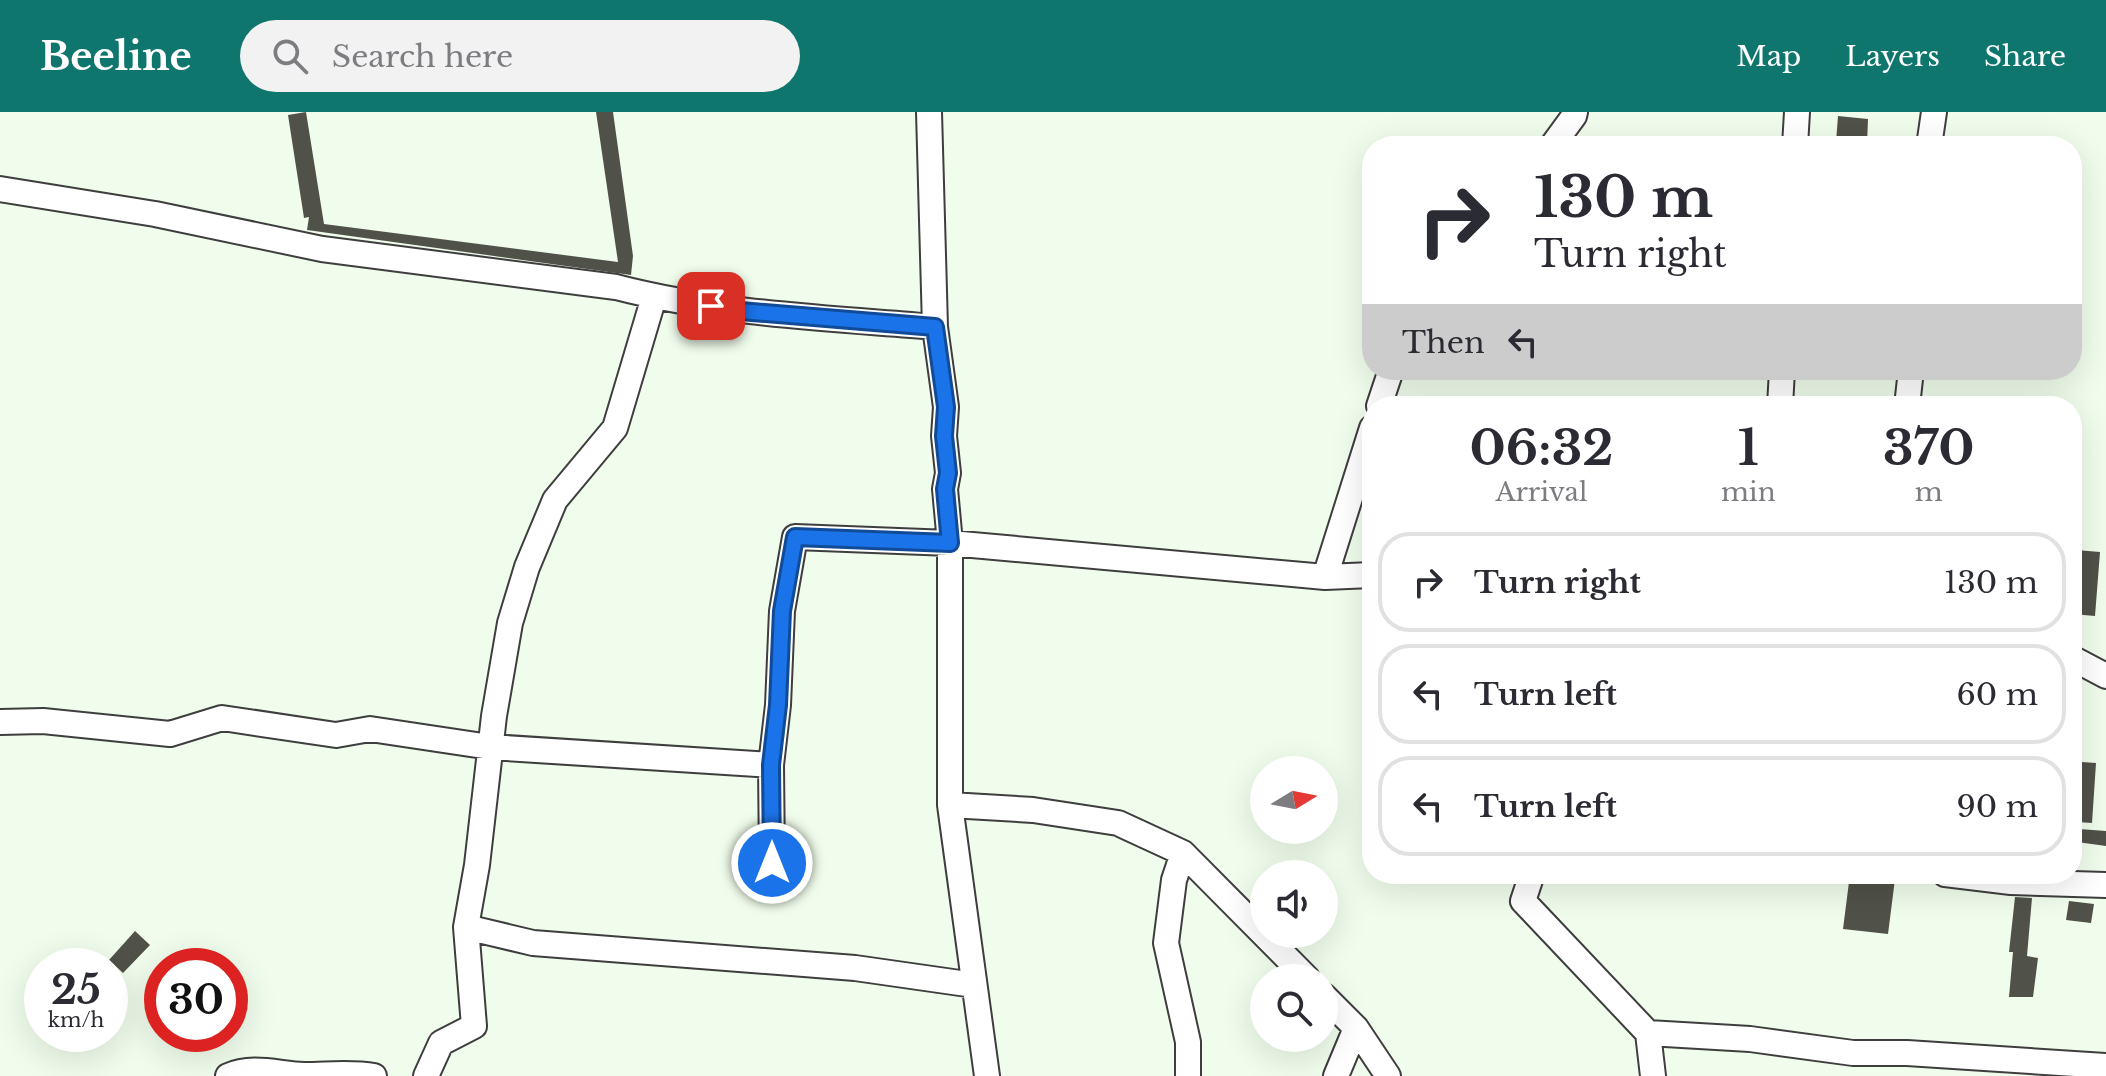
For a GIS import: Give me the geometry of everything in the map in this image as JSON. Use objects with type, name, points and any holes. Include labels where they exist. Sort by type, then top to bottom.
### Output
[{"type":"street","points":[[929,112],[935,327],[946,407],[944,436],[948,473],[945,489],[950,543],[950,805],[987,1076]]},
{"type":"street","points":[[1559,136],[1575,112]]},
{"type":"street","points":[[1796,136],[1797,112]]},
{"type":"street","points":[[1930,136],[1934,112]]},
{"type":"street","points":[[0,189],[155,214],[322,249],[616,287],[654,297],[740,311],[935,327]]},
{"type":"street","points":[[426,1076],[441,1043],[474,1026],[466,927],[510,623],[527,567],[555,500],[615,428],[654,297]]},
{"type":"street","points":[[1325,577],[1362,460]]},
{"type":"street","points":[[772,863],[771,765],[778,705],[782,611],[795,537],[950,543],[1325,577],[1362,575]]},
{"type":"street","points":[[2082,663],[2106,676]]},
{"type":"street","points":[[0,722],[43,721],[170,734],[222,718],[336,735],[370,729],[490,747],[771,765]]},
{"type":"street","points":[[950,805],[1033,810],[1118,823],[1183,853],[1293,964]]},
{"type":"street","points":[[1183,853],[1174,880],[1166,943],[1188,1042],[1188,1076]]},
{"type":"street","points":[[1529,884],[1523,901],[1648,1033],[1653,1076]]},
{"type":"street","points":[[2074,884],[2106,885]]},
{"type":"street","points":[[466,927],[533,943],[855,968],[974,985]]},
{"type":"street","points":[[1338,1010],[1356,1028],[1388,1076]]},
{"type":"street","points":[[1336,1076],[1356,1028]]},
{"type":"street","points":[[1648,1033],[1750,1039],[1853,1053],[1907,1053],[2106,1066]]},
{"type":"street","points":[[228,1076],[238,1071],[253,1070],[374,1076]]},
{"type":"building","points":[[306,112],[324,224],[618,262],[596,112],[613,112],[633,256],[631,275],[307,230],[309,217],[304,218],[288,115]]},
{"type":"building","points":[[1838,116],[1868,119],[1867,136],[1836,136]]},
{"type":"building","points":[[2082,550],[2100,552],[2095,616],[2082,615]]},
{"type":"building","points":[[2082,762],[2096,763],[2092,823],[2082,822]]},
{"type":"building","points":[[2082,829],[2106,831],[2106,846],[2082,843]]},
{"type":"building","points":[[1849,884],[1894,884],[1888,934],[1843,929]]},
{"type":"building","points":[[2015,897],[2032,898],[2027,956],[2038,958],[2033,997],[2009,997],[2013,952],[2009,952]]},
{"type":"building","points":[[2069,901],[2094,904],[2091,923],[2066,920]]},
{"type":"building","points":[[135,931],[150,945],[128,968],[128,948],[120,948]]},
{"type":"route","points":[[711,306],[935,327],[946,407],[944,436],[948,473],[945,489],[950,543],[795,537],[782,611],[778,705],[771,765],[772,863]]}]
